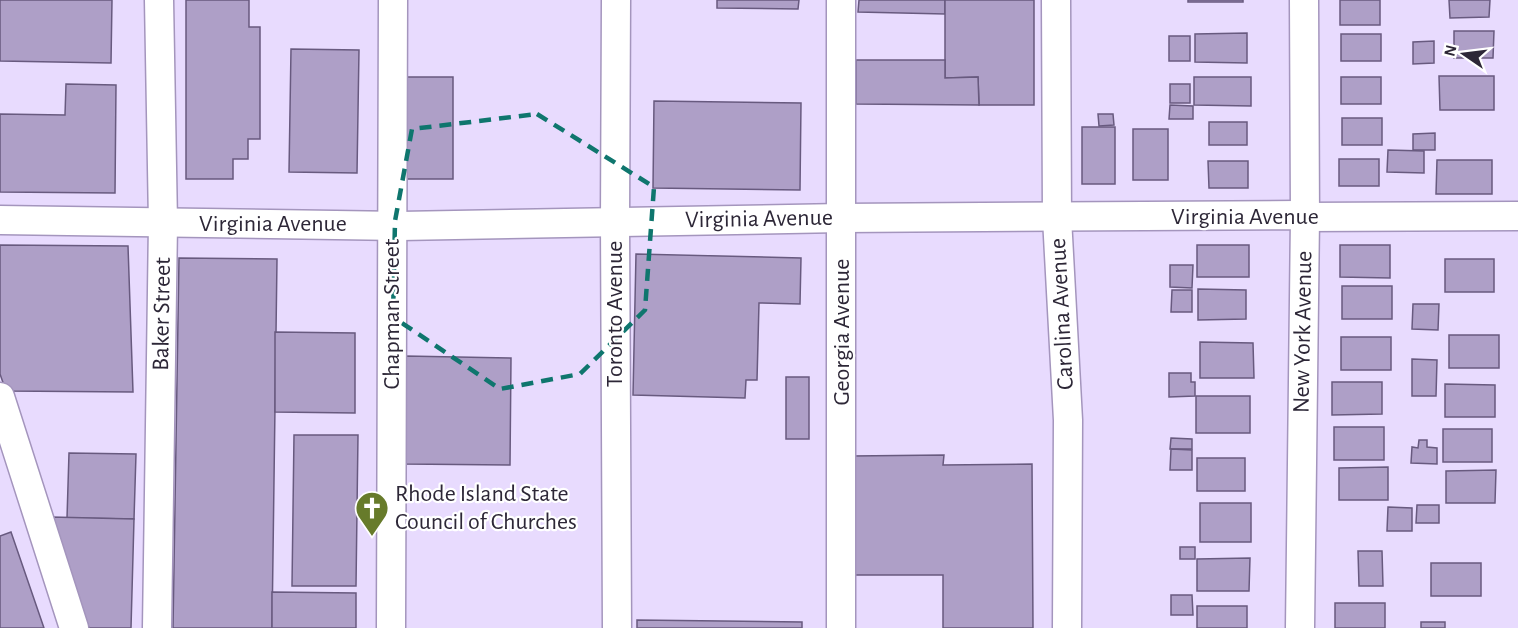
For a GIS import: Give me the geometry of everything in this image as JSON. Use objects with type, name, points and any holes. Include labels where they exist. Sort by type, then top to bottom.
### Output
[{"type":"street","name":"Baker Street","points":[[157,628],[163,223],[159,0]]},
{"type":"street","name":"Chapman Street","points":[[391,628],[393,0]]},
{"type":"street","name":"Toronto Avenue","points":[[616,0],[617,628]]},
{"type":"street","name":"Georgia Avenue","points":[[841,0],[841,628]]},
{"type":"street","name":"Carolina Avenue","points":[[1056,0],[1057,218],[1068,420],[1067,628]]},
{"type":"street","name":"New York Avenue","points":[[1300,628],[1305,217],[1304,0]]},
{"type":"street","name":"Virginia Avenue","points":[[0,220],[393,224],[842,218],[1518,216]]},
{"type":"street","points":[[0,397],[74,628]]},
{"type":"highlighted area","points":[[537,114],[654,187],[645,310],[580,374],[500,389],[393,317],[395,221],[412,129]]},
{"type":"building","points":[[0,0],[112,0],[111,63],[0,61]]},
{"type":"building","points":[[186,0],[249,0],[249,27],[260,27],[260,139],[248,139],[248,159],[233,159],[233,179],[186,179]]},
{"type":"building","points":[[717,0],[799,0],[798,9],[717,8]]},
{"type":"building","points":[[859,0],[945,0],[945,14],[858,12]]},
{"type":"building","points":[[945,0],[1034,0],[1034,105],[979,105],[978,77],[945,78]]},
{"type":"building","points":[[1188,0],[1243,0],[1243,2],[1188,2]]},
{"type":"building","points":[[1340,0],[1380,0],[1380,25],[1340,25]]},
{"type":"building","points":[[1449,0],[1490,0],[1489,17],[1450,18]]},
{"type":"building","points":[[1454,31],[1494,31],[1493,58],[1454,58]]},
{"type":"building","points":[[1247,33],[1247,63],[1195,62],[1195,34]]},
{"type":"building","points":[[1341,34],[1381,34],[1381,61],[1341,61]]},
{"type":"building","points":[[1169,36],[1190,36],[1190,61],[1169,61]]},
{"type":"building","points":[[1434,41],[1434,63],[1413,64],[1413,42]]},
{"type":"building","points":[[291,49],[359,50],[357,173],[289,172]]},
{"type":"building","points":[[856,60],[945,60],[945,78],[978,77],[979,105],[856,104]]},
{"type":"building","points":[[1439,76],[1494,76],[1494,110],[1440,110]]},
{"type":"building","points":[[405,77],[453,77],[453,179],[404,179]]},
{"type":"building","points":[[1194,77],[1251,77],[1251,106],[1194,105]]},
{"type":"building","points":[[1341,77],[1381,77],[1381,104],[1341,104]]},
{"type":"building","points":[[66,84],[116,85],[115,193],[0,192],[0,114],[65,115]]},
{"type":"building","points":[[1170,84],[1190,84],[1190,103],[1170,103]]},
{"type":"building","points":[[654,101],[801,103],[800,190],[653,188]]},
{"type":"building","points":[[1170,105],[1193,106],[1193,119],[1169,119]]},
{"type":"building","points":[[1098,114],[1113,114],[1114,125],[1099,126]]},
{"type":"building","points":[[1342,118],[1382,118],[1382,145],[1342,145]]},
{"type":"building","points":[[1209,122],[1247,122],[1247,145],[1209,145]]},
{"type":"building","points":[[1082,127],[1115,127],[1115,184],[1082,184]]},
{"type":"building","points":[[1133,129],[1168,129],[1168,180],[1133,180]]},
{"type":"building","points":[[1435,133],[1435,150],[1413,150],[1413,134]]},
{"type":"building","points":[[1388,150],[1424,151],[1424,173],[1387,172]]},
{"type":"building","points":[[1339,159],[1379,159],[1379,186],[1339,186]]},
{"type":"building","points":[[1437,160],[1492,160],[1492,194],[1436,194]]},
{"type":"building","points":[[1208,161],[1248,161],[1248,188],[1209,188]]},
{"type":"building","points":[[0,245],[128,246],[133,392],[6,391],[0,374]]},
{"type":"building","points":[[1197,245],[1249,245],[1249,277],[1197,277]]},
{"type":"building","points":[[1340,245],[1390,245],[1390,278],[1340,277]]},
{"type":"building","points":[[636,254],[801,258],[800,304],[759,303],[757,380],[746,380],[745,398],[633,395]]},
{"type":"building","points":[[179,258],[277,259],[272,628],[173,628]]},
{"type":"building","points":[[1445,259],[1494,259],[1494,292],[1445,292]]},
{"type":"building","points":[[1170,265],[1193,265],[1192,288],[1170,287]]},
{"type":"building","points":[[1342,286],[1392,286],[1392,319],[1342,319]]},
{"type":"building","points":[[1198,289],[1246,290],[1246,319],[1198,320]]},
{"type":"building","points":[[1172,290],[1192,290],[1192,312],[1171,312]]},
{"type":"building","points":[[1413,304],[1439,304],[1438,330],[1412,329]]},
{"type":"building","points":[[275,332],[355,333],[355,413],[275,412]]},
{"type":"building","points":[[1449,335],[1499,335],[1499,368],[1449,368]]},
{"type":"building","points":[[1341,337],[1391,337],[1391,370],[1341,370]]},
{"type":"building","points":[[1200,342],[1253,343],[1254,378],[1200,378]]},
{"type":"building","points":[[405,356],[511,358],[510,465],[404,464]]},
{"type":"building","points":[[1412,359],[1437,360],[1436,396],[1412,396]]},
{"type":"building","points":[[1169,373],[1191,373],[1191,382],[1195,382],[1195,396],[1169,397]]},
{"type":"building","points":[[786,377],[809,377],[809,439],[786,439]]},
{"type":"building","points":[[1332,382],[1382,382],[1382,414],[1332,415]]},
{"type":"building","points":[[1445,384],[1495,385],[1495,417],[1445,417]]},
{"type":"building","points":[[1196,396],[1250,396],[1250,433],[1196,433]]},
{"type":"building","points":[[1334,427],[1384,427],[1384,460],[1334,460]]},
{"type":"building","points":[[1443,429],[1492,429],[1492,462],[1443,462]]},
{"type":"building","points":[[294,435],[358,435],[356,586],[292,586]]},
{"type":"building","points":[[1171,438],[1192,439],[1192,449],[1170,449]]},
{"type":"building","points":[[1419,440],[1427,440],[1427,447],[1437,448],[1437,464],[1411,463],[1412,447],[1418,448]]},
{"type":"building","points":[[1171,449],[1192,450],[1192,470],[1170,470]]},
{"type":"building","points":[[69,453],[136,454],[134,519],[67,518]]},
{"type":"building","points":[[944,455],[943,465],[1032,464],[1033,628],[943,628],[943,575],[852,575],[852,456]]},
{"type":"building","points":[[1197,458],[1245,458],[1245,491],[1197,491]]},
{"type":"building","points":[[1388,467],[1388,500],[1339,500],[1339,468]]},
{"type":"building","points":[[1496,470],[1495,503],[1446,503],[1446,471]]},
{"type":"building","points":[[1200,503],[1251,503],[1251,542],[1200,542]]},
{"type":"building","points":[[1417,505],[1439,505],[1439,523],[1416,523]]},
{"type":"building","points":[[1388,507],[1412,508],[1412,531],[1387,531]]},
{"type":"building","points":[[51,517],[134,519],[131,628],[89,628]]},
{"type":"building","points":[[11,532],[44,628],[0,628],[0,536]]},
{"type":"building","points":[[1180,547],[1195,547],[1195,559],[1180,559]]},
{"type":"building","points":[[1358,551],[1382,551],[1383,586],[1359,586]]},
{"type":"building","points":[[1250,558],[1249,591],[1197,591],[1197,559]]},
{"type":"building","points":[[1431,563],[1481,563],[1481,596],[1431,596]]},
{"type":"building","points":[[272,592],[356,593],[356,628],[272,628]]},
{"type":"building","points":[[1171,595],[1192,595],[1193,615],[1171,615]]},
{"type":"building","points":[[1335,603],[1385,603],[1385,628],[1335,628]]},
{"type":"building","points":[[1197,606],[1247,606],[1247,628],[1197,628]]},
{"type":"building","points":[[637,620],[802,622],[802,628],[637,628]]},
{"type":"building","points":[[1421,622],[1445,622],[1445,628],[1421,628]]},
{"type":"place","name":"Rhode Island State Council of Churches","points":[[372,537]]}]
